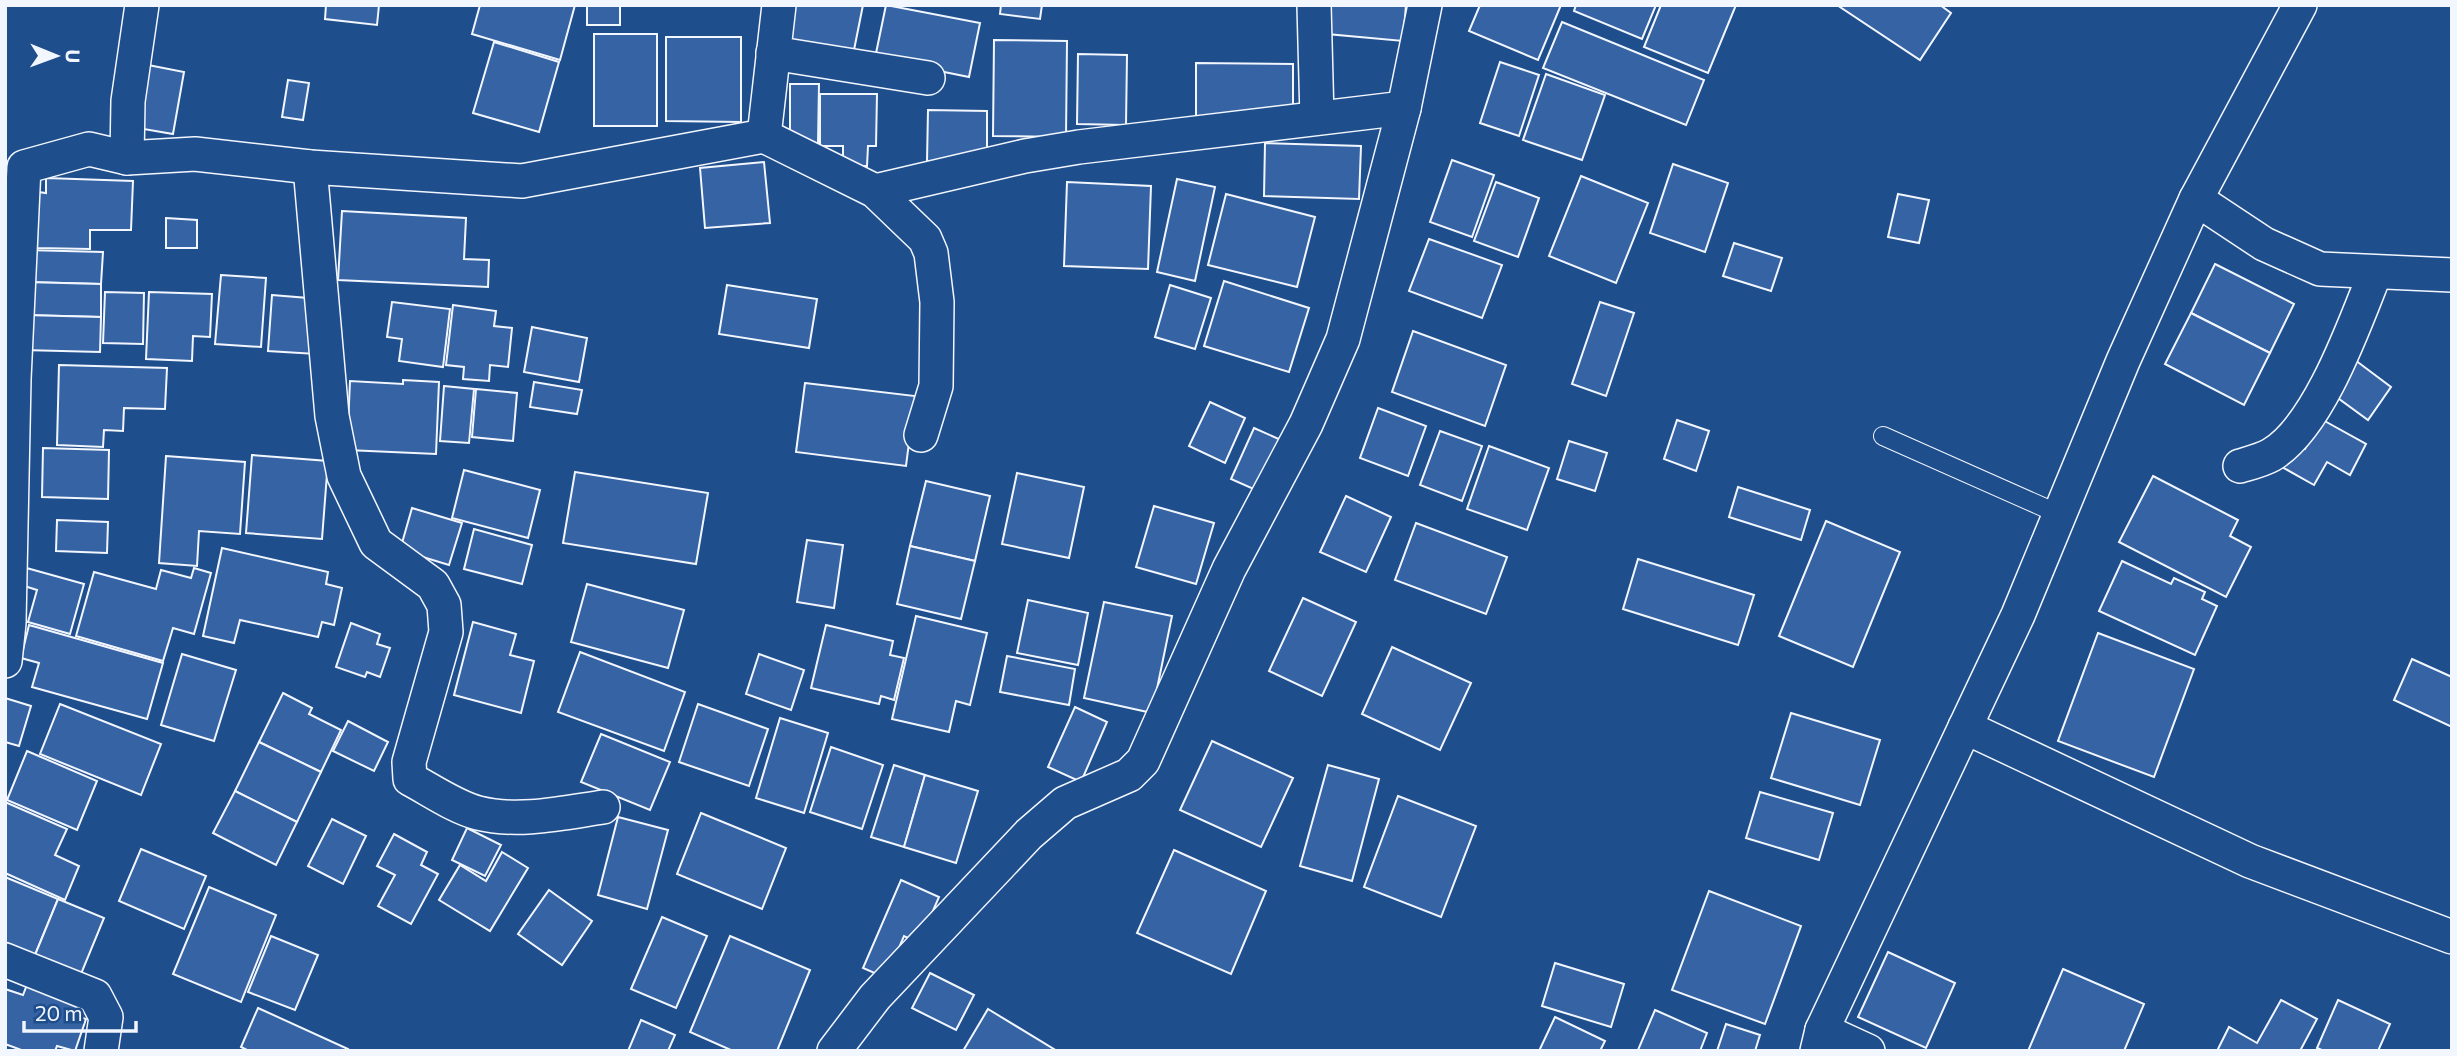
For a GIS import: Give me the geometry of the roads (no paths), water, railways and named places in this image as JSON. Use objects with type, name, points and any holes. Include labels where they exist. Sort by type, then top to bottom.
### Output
[{"type":"street","points":[[127,158],[128,102],[142,5]]},
{"type":"street","points":[[764,136],[779,5]]},
{"type":"street","points":[[1314,5],[1317,118]]},
{"type":"street","points":[[834,1051],[875,997],[1029,834],[1065,803],[1129,775],[1143,761],[1229,569],[1306,425],[1343,339],[1404,108],[1425,5]]},
{"type":"street","points":[[1868,1051],[1819,1040],[2061,515],[2123,361],[2196,199],[2300,5]]},
{"type":"street","points":[[773,53],[928,78]]},
{"type":"street","points":[[875,191],[1025,156],[1079,147],[1404,108]]},
{"type":"street","points":[[5,660],[9,623],[14,379],[14,167],[89,149],[127,158],[195,154],[310,167],[522,181],[764,136],[875,191],[918,228],[931,253],[937,302],[936,386],[921,435]]},
{"type":"street","points":[[310,167],[332,416],[344,476],[376,543],[433,585],[444,605],[446,632],[409,762],[410,779],[476,813],[504,817],[561,814],[603,807]]},
{"type":"street","points":[[2196,199],[2264,244],[2320,269],[2452,275]]},
{"type":"street","points":[[2240,466],[2272,454],[2296,432],[2337,369],[2375,273]]},
{"type":"street","points":[[1965,727],[2250,861],[2452,937]]},
{"type":"street","points":[[5,960],[95,996],[106,1017],[101,1051]]},
{"type":"lane","points":[[1883,436],[2061,515]]}]
